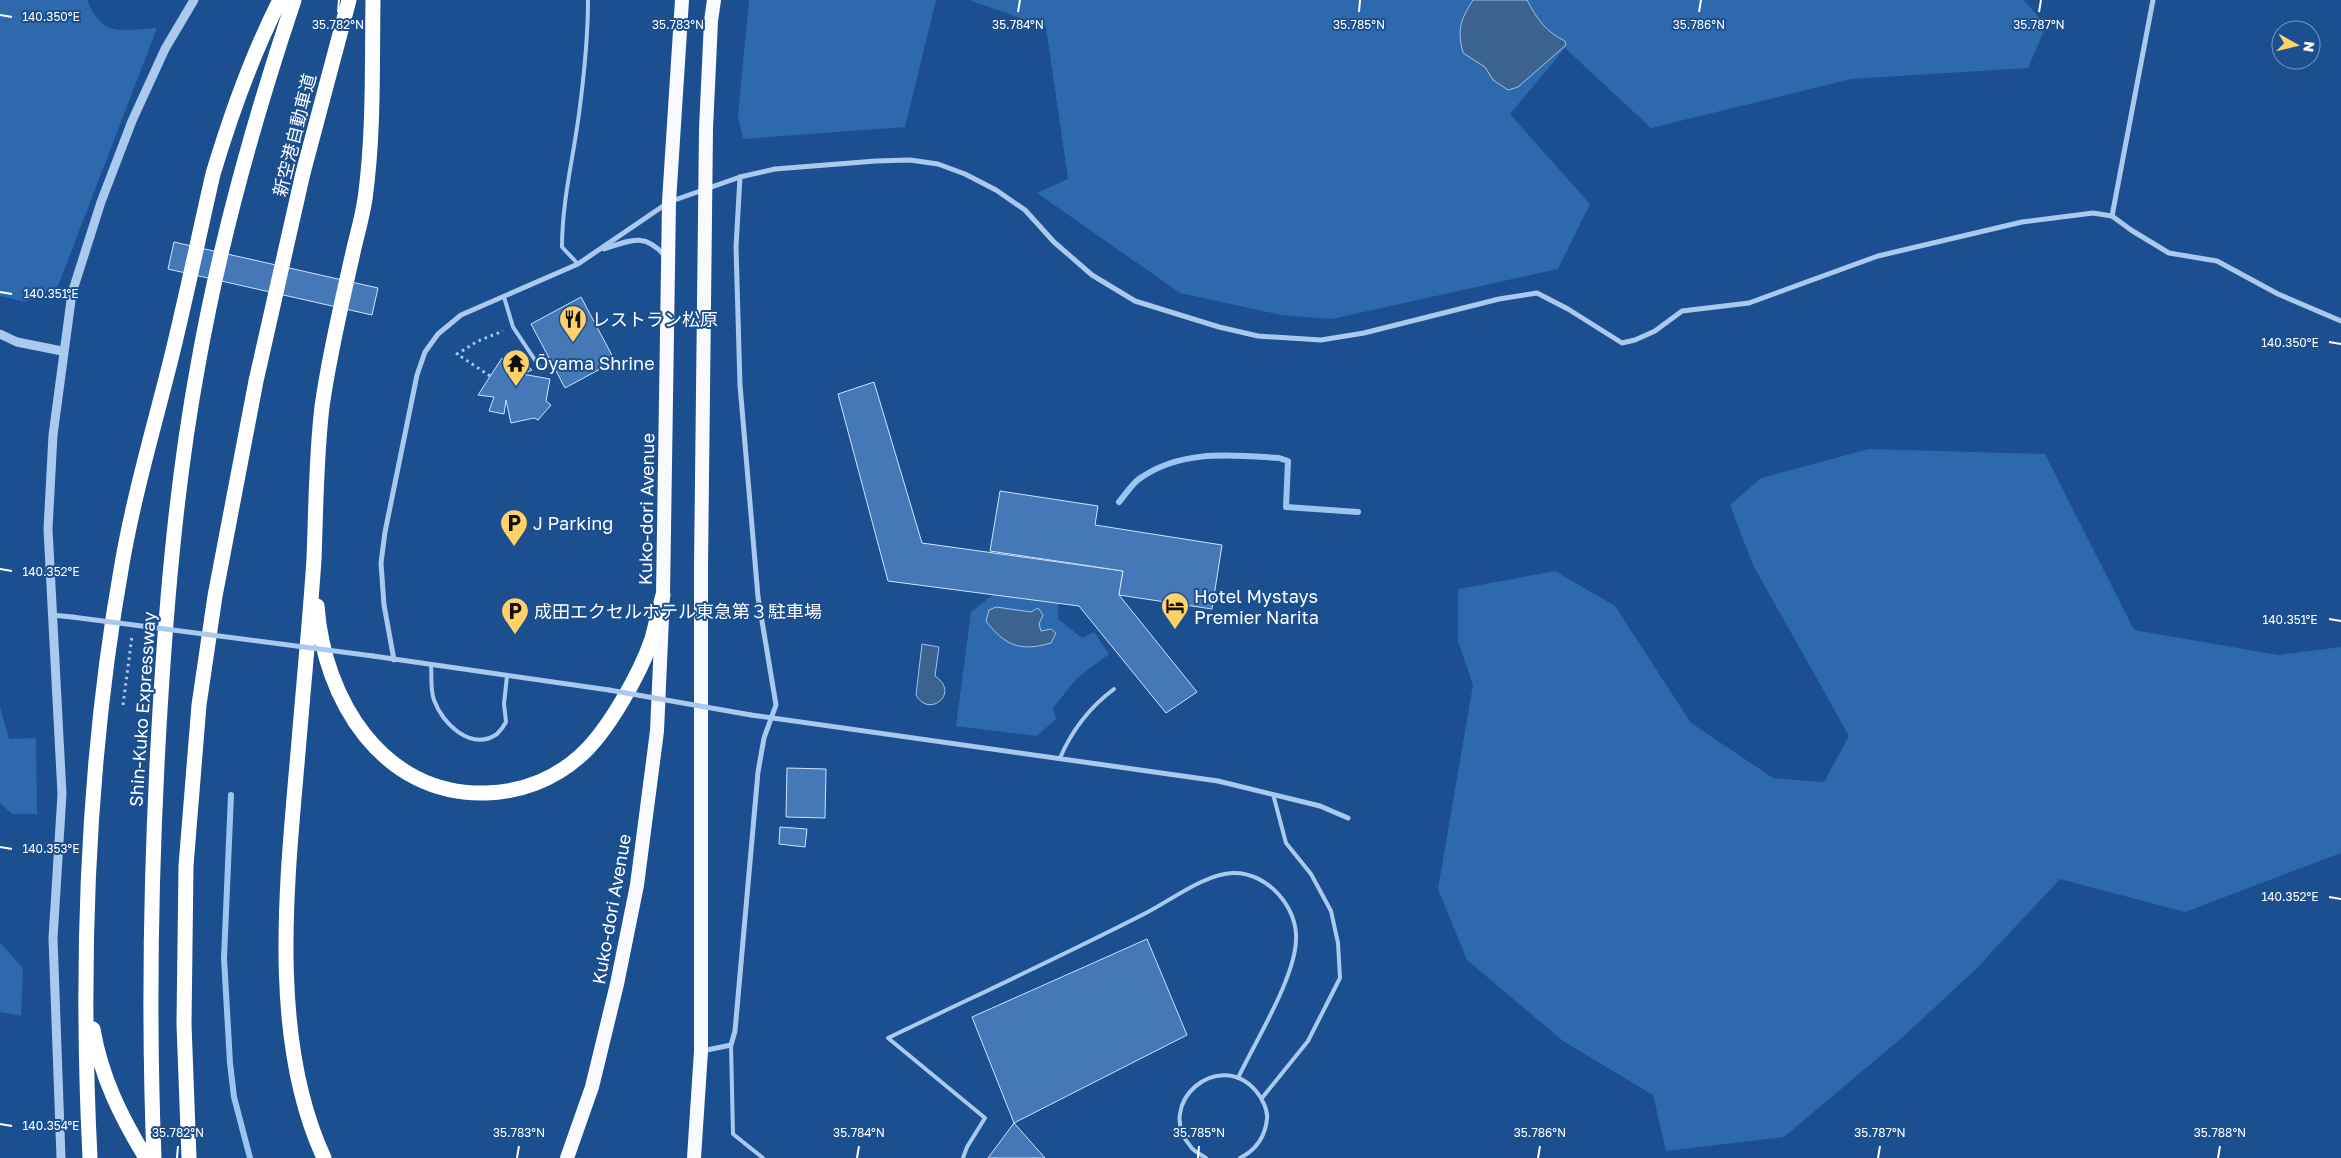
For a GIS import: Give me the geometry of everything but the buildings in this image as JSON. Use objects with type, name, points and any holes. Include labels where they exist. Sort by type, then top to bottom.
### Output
[{"type":"highway","points":[[90,1158],[85,1022],[85,938],[89,859],[102,705],[124,554],[213,174],[230,118],[252,61],[280,0]]},
{"type":"highway","points":[[154,1158],[150,1018],[154,812],[167,607],[175,526],[198,365],[219,266],[254,123],[294,0]]},
{"type":"highway","name":"新空港自動車道","points":[[189,1158],[184,1024],[186,866],[199,705],[217,587],[256,381],[306,164],[349,0]]},
{"type":"highway","points":[[324,1158],[311,1129],[300,1095],[294,1060],[288,986],[287,938],[291,826],[314,562],[319,446],[327,374],[364,202],[367,177],[370,136],[373,0]]},
{"type":"highway","name":"Kuko-dori Avenue","points":[[567,1158],[592,1087],[617,984],[637,885],[657,731],[663,595],[669,202],[682,0]]},
{"type":"highway","points":[[694,1158],[701,1051],[702,567],[706,190],[711,21],[714,0]]},
{"type":"highway","points":[[314,562],[318,620],[327,664],[339,695],[353,721],[372,745],[394,765],[419,781],[444,789],[471,793],[504,792],[540,782],[580,757],[620,704],[651,640],[663,595]]},
{"type":"highway","points":[[85,938],[91,1017],[101,1070],[128,1128],[146,1158]]},
{"type":"street","points":[[61,1158],[53,938],[62,794],[48,529],[53,436],[62,351],[72,294],[104,193],[132,121],[165,49],[194,0]]},
{"type":"street","points":[[2112,216],[2153,0]]},
{"type":"street","points":[[394,660],[384,606],[381,564],[385,532],[417,375],[425,352],[438,334],[461,315],[578,264],[669,202],[740,177],[775,169],[876,161],[910,160],[938,164],[965,174],[996,190],[1024,210],[1054,242],[1092,275],[1135,301],[1180,316],[1258,336],[1321,340],[1364,333],[1499,299],[1537,293],[1568,309],[1622,343],[1636,340],[1656,331],[1682,311],[1748,303],[1878,256],[2022,222],[2093,213],[2112,216],[2169,253],[2217,261],[2278,294],[2341,321]]},
{"type":"street","points":[[701,1051],[731,1045],[735,1031],[758,772],[764,738],[776,705],[758,597],[740,385],[736,247],[740,177]]},
{"type":"street","points":[[599,250],[635,239],[650,242],[669,260]]},
{"type":"street","points":[[0,334],[17,342],[62,351]]},
{"type":"street","points":[[52,615],[373,656],[609,690],[751,715],[1218,781],[1320,806],[1348,818]]},
{"type":"lane","points":[[578,264],[562,247],[562,223],[579,114],[588,33],[588,0]]},
{"type":"lane","points":[[504,297],[513,327],[541,369]]},
{"type":"lane","points":[[431,665],[433,699],[446,723],[464,737],[483,740],[497,734],[506,722],[504,704],[507,676]]},
{"type":"lane","points":[[1060,758],[1067,744],[1094,705],[1114,689]]},
{"type":"lane","points":[[1262,1098],[1308,1041],[1340,978],[1338,943],[1331,911],[1311,874],[1286,843],[1273,794]]},
{"type":"lane","points":[[963,1158],[967,1147],[985,1118],[888,1038],[1145,914],[1216,875],[1234,873],[1260,879],[1280,896],[1294,915],[1296,939],[1291,970],[1238,1078]]},
{"type":"lane","points":[[731,1045],[733,1134],[763,1158]]},
{"type":"lane","points":[[1206,1158],[1191,1148],[1181,1131],[1180,1112],[1188,1092],[1202,1080],[1227,1074],[1250,1083],[1262,1098],[1267,1117],[1263,1137],[1250,1153],[1240,1158]]},
{"type":"path","points":[[490,376],[457,354],[478,341],[513,327]]},
{"type":"path","points":[[123,705],[134,626]]},
{"type":"shaded area","points":[[0,0],[87,0],[99,21],[114,29],[157,28],[58,286],[26,302],[0,296]]},
{"type":"shaded area","points":[[749,0],[936,0],[905,127],[743,139],[738,116]]},
{"type":"shaded area","points":[[969,0],[2024,0],[2046,26],[2028,68],[1851,79],[1651,128],[1565,48],[1510,114],[1590,204],[1558,269],[1332,319],[1281,315],[1180,293],[1037,193],[1068,179],[1046,27]]},
{"type":"shaded area","points":[[1473,0],[1527,0],[1543,24],[1552,33],[1565,41],[1566,45],[1518,87],[1508,90],[1493,80],[1485,67],[1463,53],[1460,38],[1461,25]]},
{"type":"shaded area","points":[[1869,449],[2045,454],[2134,630],[2278,655],[2341,647],[2341,853],[2185,912],[2060,879],[1976,969],[1904,1036],[1784,1137],[1666,1151],[1653,1095],[1563,1041],[1467,960],[1438,889],[1473,685],[1458,641],[1458,589],[1555,571],[1615,606],[1691,723],[1773,778],[1824,782],[1849,736],[1753,565],[1730,505],[1761,478]]},
{"type":"shaded area","points":[[994,594],[1058,603],[1058,619],[1082,638],[1094,632],[1109,654],[1077,678],[1053,708],[1056,719],[1037,736],[956,726],[971,612]]},
{"type":"shaded area","points":[[996,607],[1031,612],[1038,608],[1043,615],[1039,624],[1041,631],[1051,629],[1056,633],[1051,643],[1022,647],[1007,641],[986,621],[989,610]]},
{"type":"shaded area","points":[[922,644],[939,647],[935,676],[942,683],[945,690],[944,696],[935,704],[928,705],[922,702],[916,695]]},
{"type":"shaded area","points":[[0,707],[9,739],[36,738],[37,814],[12,814],[0,803]]},
{"type":"shaded area","points":[[0,943],[23,968],[21,1016],[0,1012]]},
{"type":"waterway","points":[[1119,502],[1139,479],[1155,469],[1189,458],[1225,455],[1279,458],[1288,461],[1286,507],[1358,512]]},
{"type":"waterway","points":[[231,795],[224,958],[230,1063],[234,1097],[250,1158]]},
{"type":"place","name":"レストラン松原","points":[[573,343]]},
{"type":"place","name":"Ōyama Shrine","points":[[516,387]]},
{"type":"place","name":"J Parking","points":[[514,547]]},
{"type":"place","name":"Hotel Mystays Premier Narita","points":[[1175,630]]},
{"type":"place","name":"成田エクセルホテル東急第３駐車場","points":[[515,635]]}]
